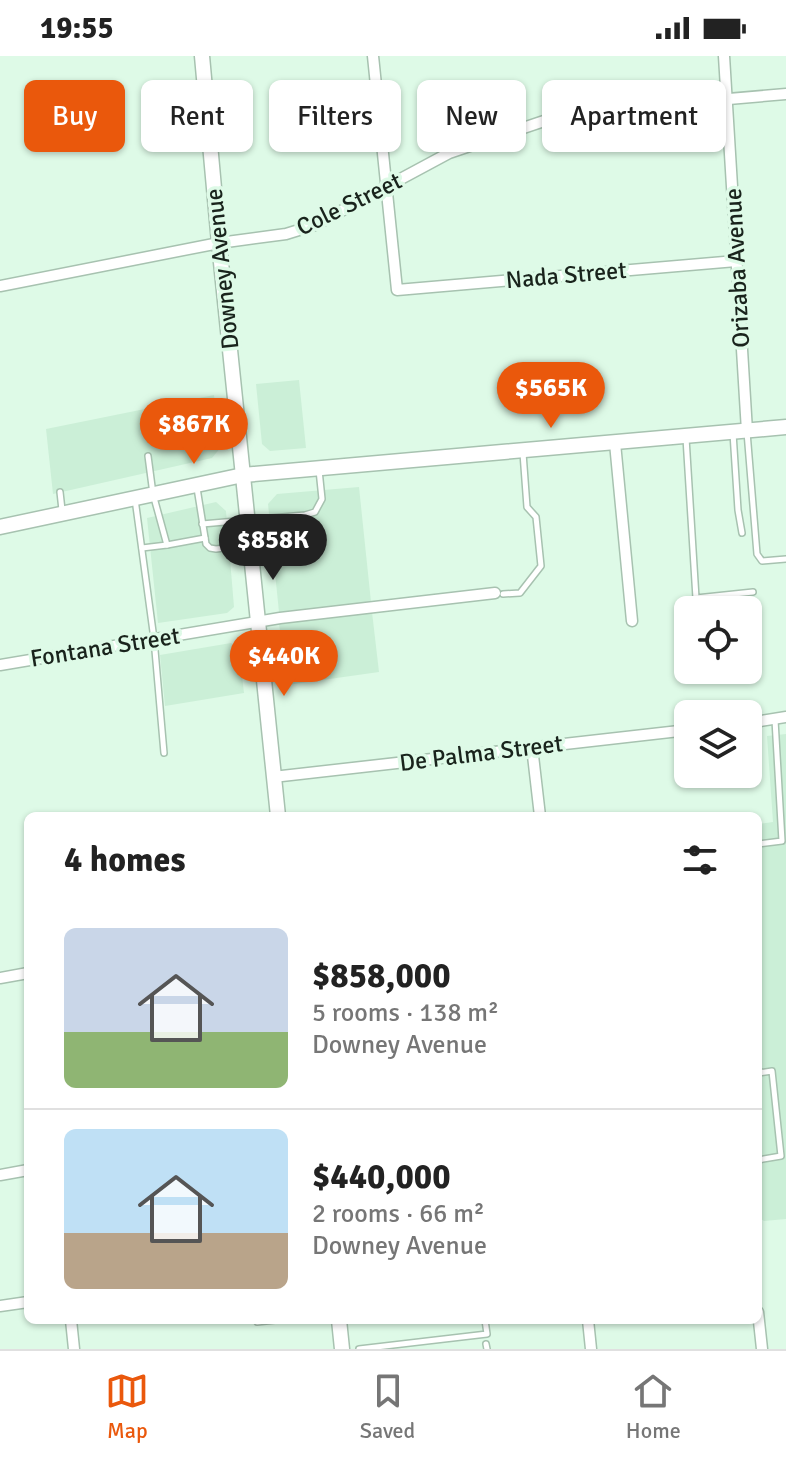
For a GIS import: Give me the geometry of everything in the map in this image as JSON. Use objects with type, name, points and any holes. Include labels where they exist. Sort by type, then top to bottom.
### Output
[{"type":"main road","name":"Downey Avenue","points":[[202,56],[277,812]]},
{"type":"main road","points":[[0,527],[243,475],[786,427]]},
{"type":"main road","points":[[339,1324],[342,1349]]},
{"type":"street","points":[[373,56],[386,186]]},
{"type":"street","name":"Orizaba Avenue","points":[[724,56],[736,261],[740,432]]},
{"type":"street","name":"Cole Street","points":[[0,286],[219,243],[286,234],[315,225],[449,153],[547,120],[589,111],[786,94]]},
{"type":"street","name":"Nada Street","points":[[386,186],[397,290],[736,261]]},
{"type":"street","points":[[615,443],[632,621]]},
{"type":"street","name":"Fontana Street","points":[[0,665],[258,622],[499,594]]},
{"type":"street","name":"De Palma Street","points":[[273,777],[674,732]]},
{"type":"street","points":[[532,747],[540,812]]},
{"type":"street","points":[[0,978],[24,974]]},
{"type":"street","points":[[0,1175],[24,1171]]},
{"type":"street","points":[[0,1306],[24,1303]]},
{"type":"street","points":[[71,1324],[74,1349]]},
{"type":"street","points":[[588,1324],[591,1349]]},
{"type":"street","points":[[759,1324],[762,1349]]},
{"type":"lane","points":[[740,432],[738,510],[742,533]]},
{"type":"lane","points":[[740,432],[757,554],[762,561],[786,559]]},
{"type":"lane","points":[[219,441],[240,437]]},
{"type":"lane","points":[[686,437],[696,596]]},
{"type":"lane","points":[[499,594],[520,593],[541,566],[536,517],[527,507],[523,452]]},
{"type":"lane","points":[[148,456],[153,494],[167,545]]},
{"type":"lane","points":[[202,524],[315,512],[322,499],[319,469]]},
{"type":"lane","points":[[196,485],[205,538],[210,548],[250,545]]},
{"type":"lane","points":[[60,492],[62,513]]},
{"type":"lane","points":[[135,498],[154,639],[164,753]]},
{"type":"lane","points":[[142,548],[205,538]]},
{"type":"lane","points":[[715,596],[753,592]]},
{"type":"lane","points":[[762,844],[782,841],[776,735],[780,719]]},
{"type":"lane","points":[[762,1072],[772,1071],[781,1156],[762,1159]]},
{"type":"lane","points":[[359,1349],[487,1334],[486,1324]]},
{"type":"shaded area","points":[[299,380],[306,448],[270,451],[262,444],[256,384]]},
{"type":"shaded area","points":[[214,395],[221,447],[212,458],[53,494],[46,429]]},
{"type":"shaded area","points":[[359,487],[371,602],[279,612],[268,504],[277,494]]},
{"type":"shaded area","points":[[216,502],[226,511],[234,607],[227,613],[158,623],[147,518]]},
{"type":"shaded area","points":[[372,612],[379,672],[287,685],[279,623]]},
{"type":"shaded area","points":[[231,643],[239,650],[244,693],[165,706],[160,655]]},
{"type":"shaded area","points":[[786,734],[786,1219],[764,1221],[762,823],[773,822],[767,736]]}]
